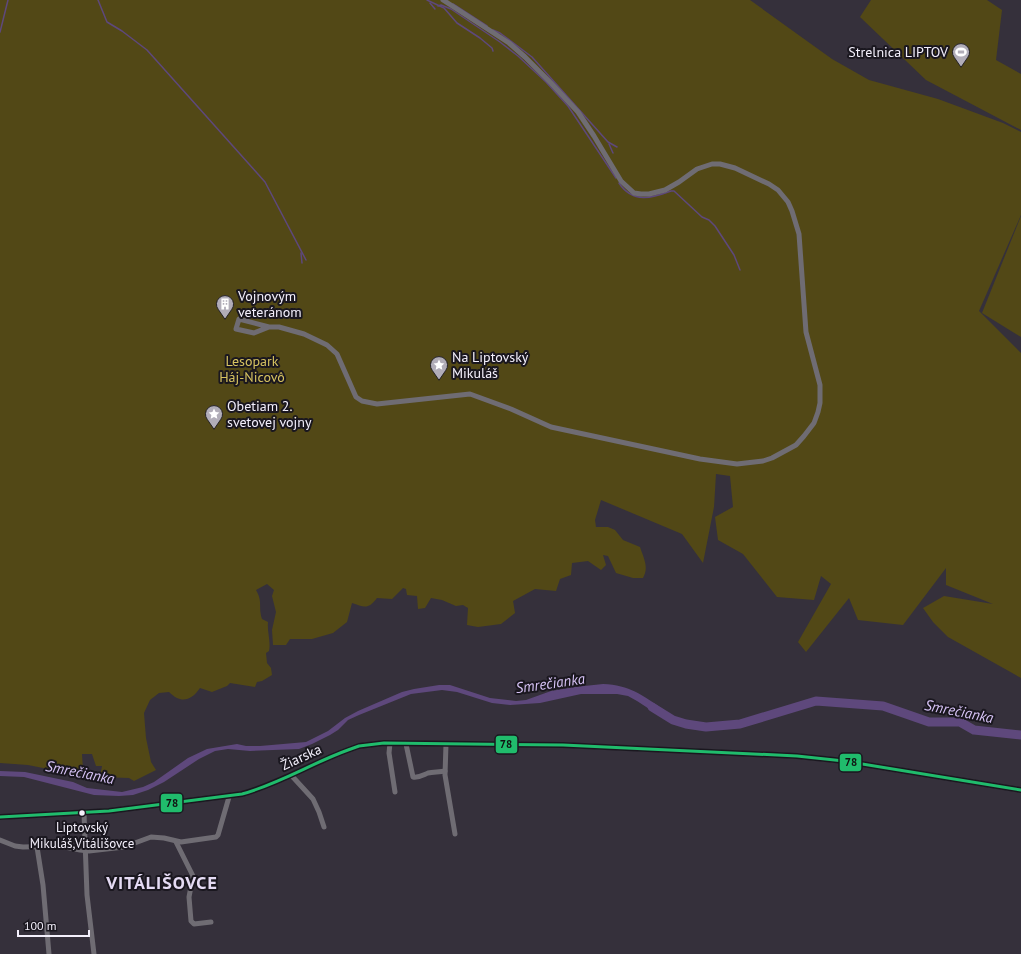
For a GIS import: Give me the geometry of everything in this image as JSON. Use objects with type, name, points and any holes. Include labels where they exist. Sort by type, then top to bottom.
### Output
[{"type":"street","points":[[269,327],[254,333],[236,329],[239,319],[304,334],[327,346],[337,354],[356,397],[369,403],[377,404],[470,394],[551,426],[700,459],[737,464],[763,461],[787,451],[801,439],[814,423],[818,412],[821,394],[806,332],[800,241],[792,211],[778,190],[748,173],[720,164],[712,164],[697,168],[673,186],[657,192],[640,194],[634,192],[621,181],[578,112],[552,83],[509,43],[444,0]]},
{"type":"street","points":[[390,743],[389,753],[395,792]]},
{"type":"street","name":"Žiarska","points":[[0,817],[84,813],[229,797],[255,791],[348,750],[370,745],[390,743],[535,745],[798,756],[827,759],[1021,790]]},
{"type":"street","points":[[406,744],[413,778],[423,776],[428,773],[445,771]]},
{"type":"street","points":[[446,744],[445,771],[455,834]]},
{"type":"street","points":[[291,775],[313,799],[320,812],[324,827]]},
{"type":"street","points":[[0,840],[15,846],[60,846],[85,850],[124,847],[151,837],[164,838],[176,842],[216,837],[218,835],[229,797]]},
{"type":"street","points":[[84,813],[87,895],[94,954]]},
{"type":"street","points":[[176,842],[193,876],[189,897],[191,922],[194,924],[211,922]]},
{"type":"street","points":[[37,847],[43,885],[49,954]]},
{"type":"green space","name":"Lesopark Háj-Nicovô","points":[[0,0],[750,0],[832,59],[869,80],[938,99],[1003,123],[1021,132],[1021,215],[979,311],[1021,353],[1021,678],[948,637],[933,622],[923,608],[944,596],[993,604],[946,585],[946,568],[903,625],[858,620],[849,598],[806,652],[798,642],[831,584],[821,576],[814,600],[777,597],[743,554],[718,540],[715,517],[733,507],[730,476],[716,474],[714,507],[703,563],[682,534],[601,500],[595,520],[596,527],[608,527],[615,530],[623,540],[640,547],[646,567],[643,578],[633,578],[616,573],[608,556],[603,555],[606,565],[601,570],[588,561],[572,563],[571,575],[560,579],[556,591],[535,589],[513,601],[515,613],[501,624],[478,627],[467,625],[468,608],[463,605],[456,606],[442,600],[431,598],[425,608],[418,609],[417,596],[407,595],[406,589],[403,588],[392,599],[377,598],[368,606],[360,606],[352,603],[347,622],[333,633],[312,639],[290,639],[286,645],[273,645],[272,630],[276,612],[272,596],[274,590],[267,584],[256,590],[260,601],[262,619],[268,622],[269,651],[266,653],[267,663],[271,668],[272,675],[262,681],[257,682],[255,687],[230,683],[227,686],[212,692],[200,688],[193,696],[186,699],[173,696],[169,692],[159,693],[150,700],[144,713],[146,738],[151,762],[156,770],[134,781],[129,778],[100,777],[102,766],[96,766],[92,754],[82,754],[83,770],[78,775],[28,765],[0,763]]},
{"type":"green space","name":"Strelnica LIPTOV","points":[[871,0],[987,0],[1002,10],[996,60],[1021,74],[1021,130],[926,80],[860,17]]},
{"type":"green space","points":[[1021,216],[1021,337],[982,313]]},
{"type":"shaded area","points":[[603,684],[621,686],[642,695],[664,710],[660,716],[628,696],[617,694],[581,694],[540,703],[510,705],[492,703],[457,692],[442,690],[411,694],[359,715],[348,720],[338,730],[330,735],[299,749],[250,751],[228,749],[215,751],[199,759],[164,782],[133,795],[94,795],[24,777],[0,776],[0,771],[25,772],[73,782],[87,788],[122,792],[143,787],[154,782],[188,758],[207,749],[237,744],[246,746],[260,746],[306,742],[328,731],[345,718],[358,711],[402,692],[414,689],[439,685],[450,685],[490,698],[516,701],[526,700],[551,691]]},
{"type":"waterway","points":[[0,32],[8,0]]},
{"type":"waterway","points":[[98,0],[107,22],[122,31],[147,50],[265,182],[306,260]]},
{"type":"waterway","points":[[427,0],[444,8],[457,23],[480,38],[492,48],[493,51]]},
{"type":"waterway","points":[[430,3],[435,9]]},
{"type":"waterway","points":[[453,4],[487,26]]},
{"type":"waterway","points":[[438,6],[441,5],[451,9],[500,42],[518,56],[546,82],[568,106],[616,178]]},
{"type":"waterway","points":[[493,30],[500,33],[532,57],[608,142],[617,147]]},
{"type":"waterway","points":[[609,144],[613,153]]},
{"type":"waterway","points":[[619,183],[624,190],[630,194],[643,198],[674,191],[702,217],[709,220],[715,226],[734,255],[740,270]]},
{"type":"waterway","points":[[301,253],[302,263]]},
{"type":"waterway","name":"Smrečianka","points":[[652,707],[673,720],[686,724],[706,727],[740,724],[816,701],[883,706],[929,722],[960,722],[974,730],[1021,735]]},
{"type":"transit line","name":"78","points":[[0,817],[109,811],[242,794],[269,785],[335,755],[359,746],[384,743],[563,745],[797,756],[844,761],[1021,790]]},
{"type":"place","name":"Strelnica LIPTOV","points":[[961,67]]},
{"type":"place","name":"Vojnovým veteránom","points":[[225,319]]},
{"type":"place","name":"Na Liptovský Mikuláš","points":[[439,380]]},
{"type":"place","name":"Obetiam 2. svetovej vojny","points":[[214,429]]},
{"type":"place","name":"Liptovský Mikuláš,Vitálišovce","points":[[82,813]]},
{"type":"district","name":"VITÁLIŠOVCE","points":[[162,882]]}]
